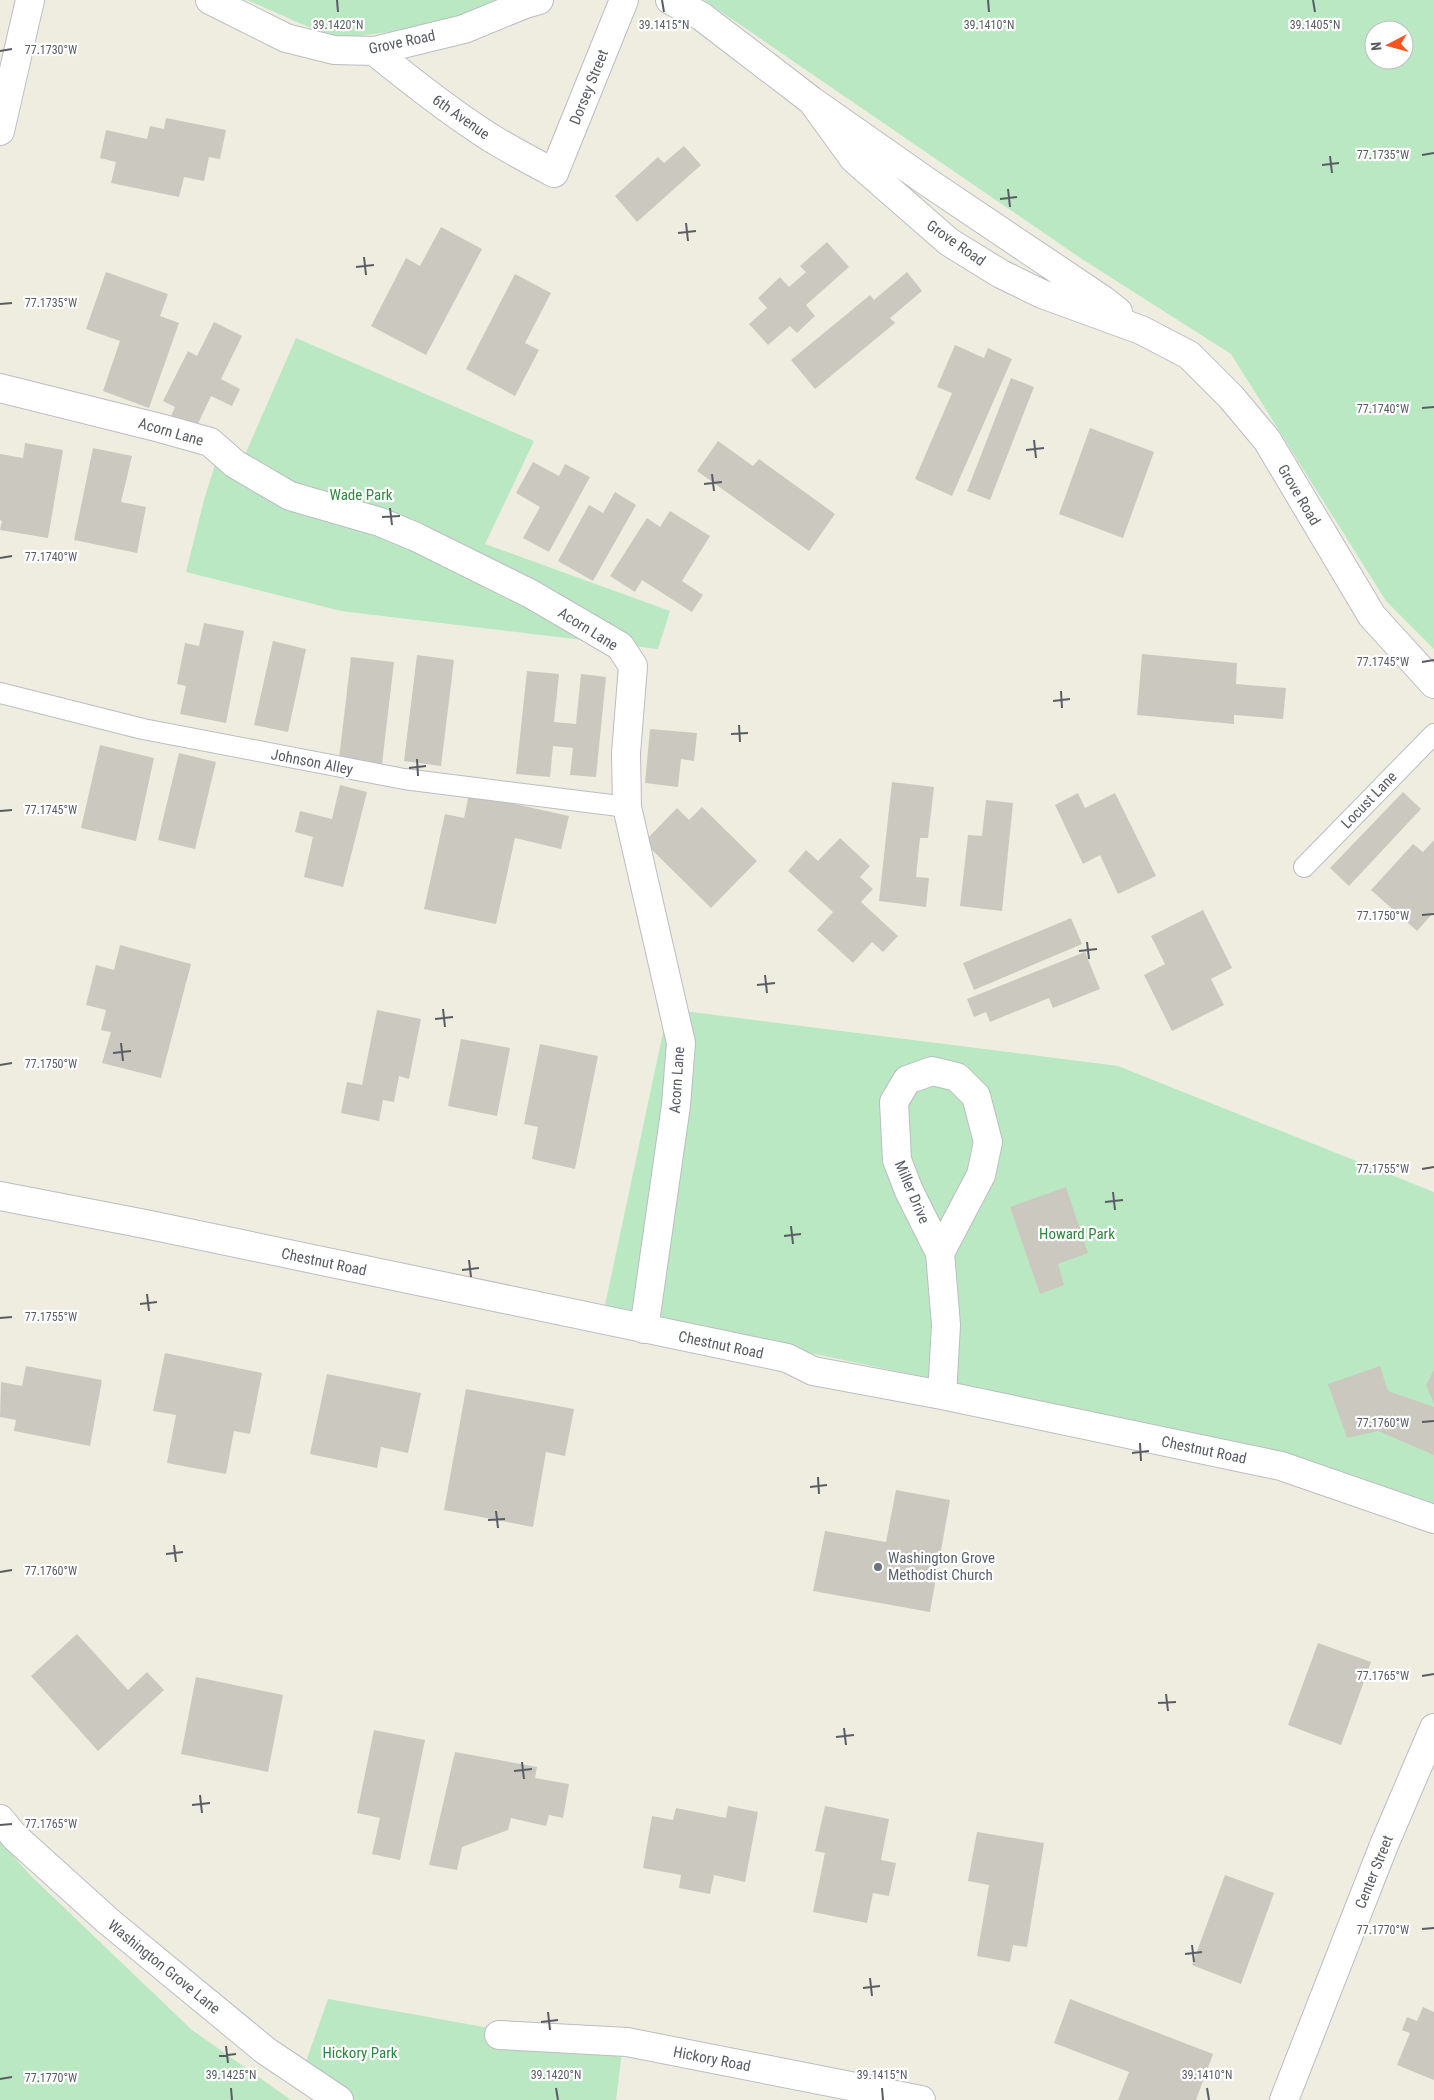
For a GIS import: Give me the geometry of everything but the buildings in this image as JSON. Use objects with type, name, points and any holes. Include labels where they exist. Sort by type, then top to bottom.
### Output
[{"type":"street","points":[[0,131],[30,0]]},
{"type":"street","name":"Grove Road","points":[[210,0],[286,38],[334,50],[374,51],[464,29],[539,0]]},
{"type":"street","name":"Dorsey Street","points":[[554,173],[624,0]]},
{"type":"street","name":"Grove Road","points":[[670,0],[701,16],[812,101],[926,182],[1103,300],[1140,330]]},
{"type":"street","name":"6th Avenue","points":[[374,51],[413,83],[491,138],[554,173]]},
{"type":"street","name":"Grove Road","points":[[812,101],[854,159],[949,242],[1001,274],[1042,294],[1140,330],[1189,355],[1231,397],[1267,440],[1372,616],[1434,684]]},
{"type":"street","name":"Acorn Lane","points":[[0,388],[210,442],[235,464],[290,496],[380,522],[416,537],[531,594],[620,646],[633,666],[626,753],[627,807],[681,1043],[676,1105],[644,1329]]},
{"type":"street","name":"Miller Drive","points":[[940,1253],[980,1175],[988,1142],[976,1096],[957,1077],[932,1071],[907,1080],[894,1102],[897,1160],[909,1191],[940,1253],[946,1325],[942,1395]]},
{"type":"street","name":"Chestnut Road","points":[[0,1196],[144,1224],[787,1358],[813,1371],[942,1395],[1281,1466],[1434,1519]]},
{"type":"street","name":"Center Street","points":[[1284,2100],[1384,1845],[1434,1728]]},
{"type":"street","name":"Washington Grove Lane","points":[[0,1819],[15,1837],[108,1921],[266,2051],[339,2100]]},
{"type":"street","name":"Hickory Road","points":[[499,2035],[627,2042],[922,2100]]},
{"type":"lane","name":"Johnson Alley","points":[[0,694],[143,729],[404,779],[627,807]]},
{"type":"lane","name":"Locust Lane","points":[[1304,867],[1434,734]]},
{"type":"green space","points":[[247,0],[495,0],[435,26],[336,39]]},
{"type":"green space","points":[[704,0],[1434,0],[1434,649],[1386,601],[1231,354],[1082,259]]},
{"type":"green space","name":"Wade Park","points":[[296,338],[534,441],[485,544],[670,611],[658,649],[341,611],[186,572],[204,500],[218,455],[244,457]]},
{"type":"green space","name":"Howard Park","points":[[668,1009],[1118,1066],[1434,1192],[1434,1513],[1288,1453],[604,1310]]},
{"type":"green space","points":[[0,1841],[31,1876],[192,2030],[291,2100],[0,2100]]},
{"type":"green space","name":"Hickory Park","points":[[328,1999],[622,2052],[616,2100],[344,2100],[302,2073]]},
{"type":"place","name":"Washington Grove Methodist Church","points":[[878,1567]]}]
